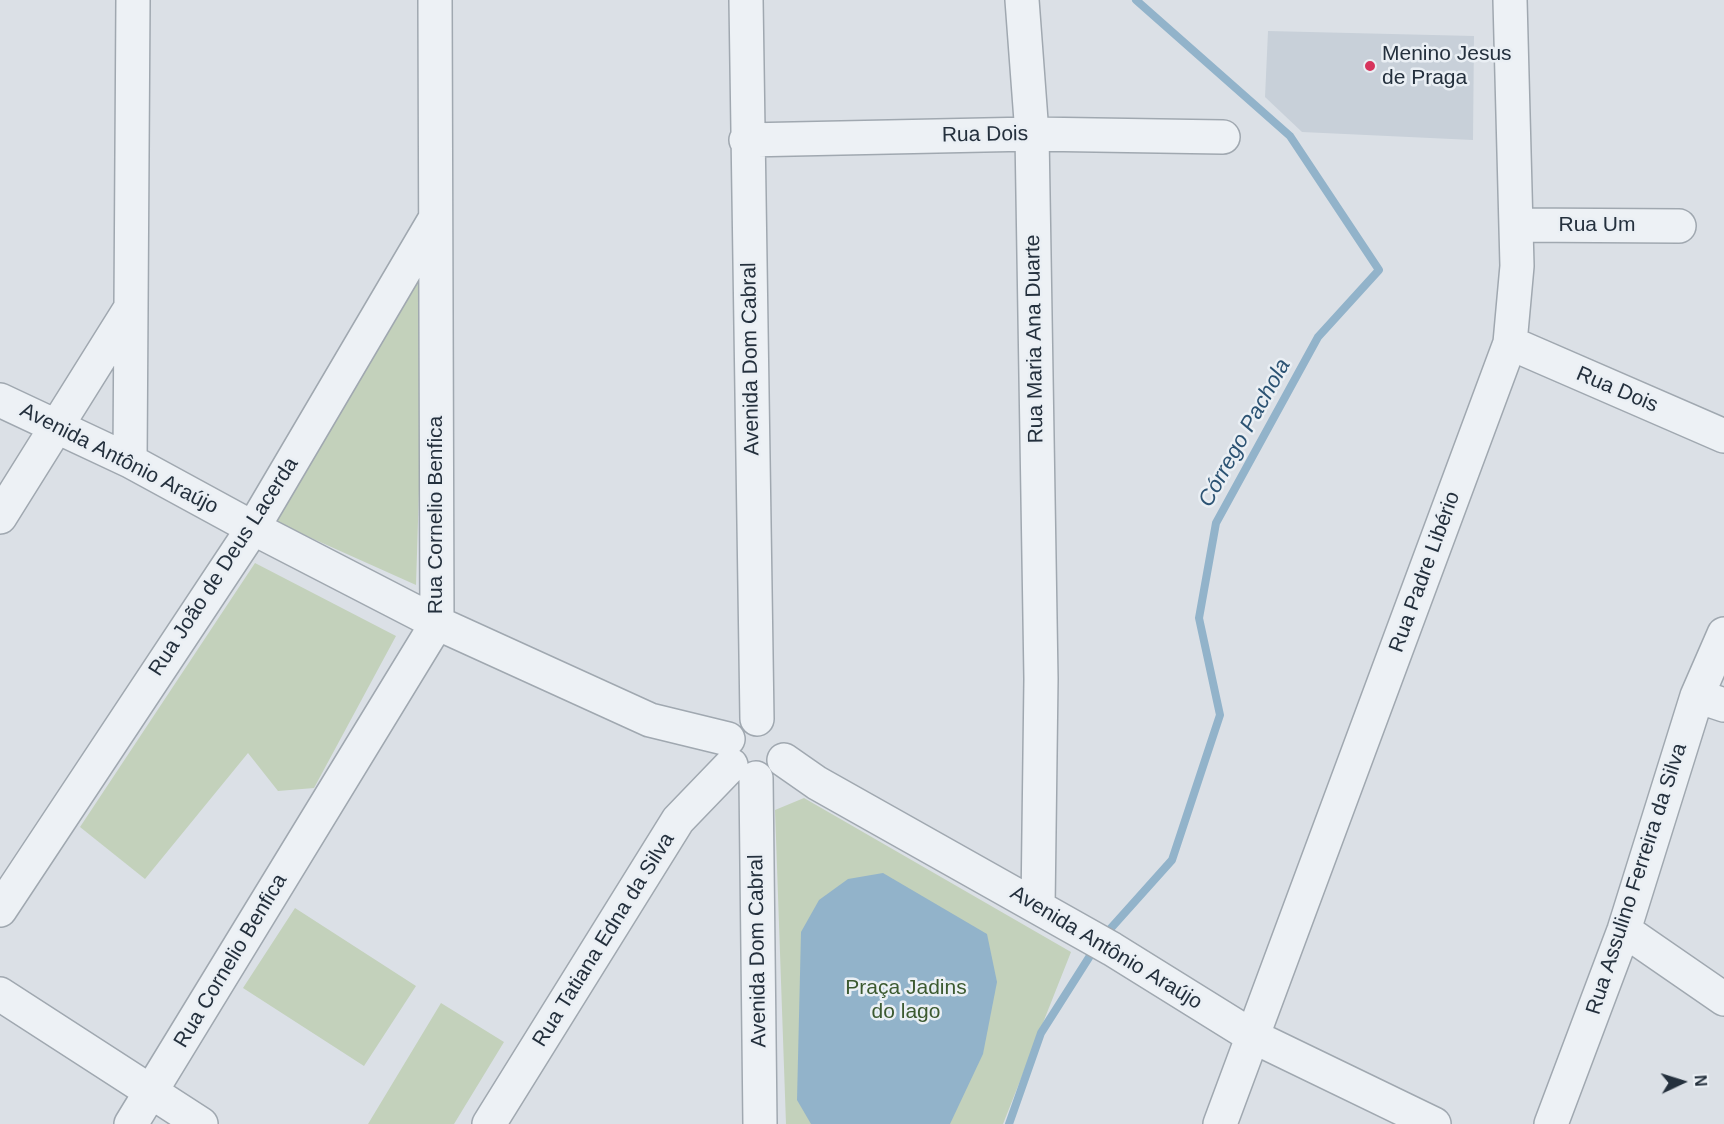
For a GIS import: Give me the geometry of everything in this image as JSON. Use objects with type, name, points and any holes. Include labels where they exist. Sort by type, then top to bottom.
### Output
[{"type":"street","points":[[130,460],[133,0]]},
{"type":"street","name":"Rua Cornelio Benfica","points":[[131,1124],[437,623],[435,0]]},
{"type":"street","name":"Avenida Dom Cabral","points":[[746,0],[757,719]]},
{"type":"street","name":"Rua Maria Ana Duarte","points":[[1022,0],[1032,134],[1041,679],[1038,907]]},
{"type":"street","name":"Rua Padre Libério","points":[[1220,1124],[1510,343],[1517,266],[1509,0]]},
{"type":"street","name":"Rua Dois","points":[[747,140],[1032,134],[1223,137]]},
{"type":"street","name":"Rua João de Deus Lacerda","points":[[0,910],[253,528],[435,217]]},
{"type":"street","name":"Rua Um","points":[[1516,225],[1679,226]]},
{"type":"street","points":[[0,517],[130,309]]},
{"type":"street","name":"Rua Dois","points":[[1510,343],[1724,436]]},
{"type":"street","name":"Avenida Antônio Araújo","points":[[0,400],[130,460],[253,528],[437,623],[738,761]]},
{"type":"street","name":"Rua Assulino Ferreira da Silva","points":[[1551,1124],[1711,700],[1724,634]]},
{"type":"street","points":[[745,720],[768,721],[778,729],[784,740],[784,760],[768,775],[738,761],[735,727],[745,720]]},
{"type":"street","name":"Avenida Antônio Araújo","points":[[784,760],[817,783],[1112,949],[1252,1036],[1434,1124]]},
{"type":"street","name":"Avenida Dom Cabral","points":[[738,761],[760,1124]]},
{"type":"street","name":"Rua Tatiana Edna da Silva","points":[[489,1124],[678,820],[738,761]]},
{"type":"street","points":[[1624,930],[1724,999]]},
{"type":"street","points":[[0,994],[201,1124]]},
{"type":"shaded area","name":"Menino Jesus de Praga","points":[[1268,31],[1474,36],[1473,140],[1302,132],[1265,97]]},
{"type":"green space","points":[[426,266],[416,585],[271,520]]},
{"type":"green space","points":[[255,563],[396,636],[314,788],[278,791],[248,753],[145,879],[80,827]]},
{"type":"green space","name":"Praça Jadins do lago","points":[[804,798],[1071,952],[1003,1124],[786,1124],[775,810]]},
{"type":"green space","points":[[295,908],[416,986],[364,1066],[243,988]]},
{"type":"green space","points":[[441,1003],[504,1042],[454,1124],[368,1124]]},
{"type":"water","name":"Praça Jadins do lago","points":[[883,873],[987,934],[997,982],[983,1054],[950,1124],[811,1124],[797,1100],[801,932],[819,900],[848,879]]},
{"type":"waterway","name":"Córrego Pachola","points":[[1103,937],[1172,860],[1220,715],[1199,618],[1216,523],[1318,337],[1379,270],[1290,136],[1136,0]]},
{"type":"waterway","name":"Córrego Pachola","points":[[1009,1124],[1041,1033],[1095,948]]},
{"type":"place","name":"Menino Jesus de Praga","points":[[1370,66]]}]
